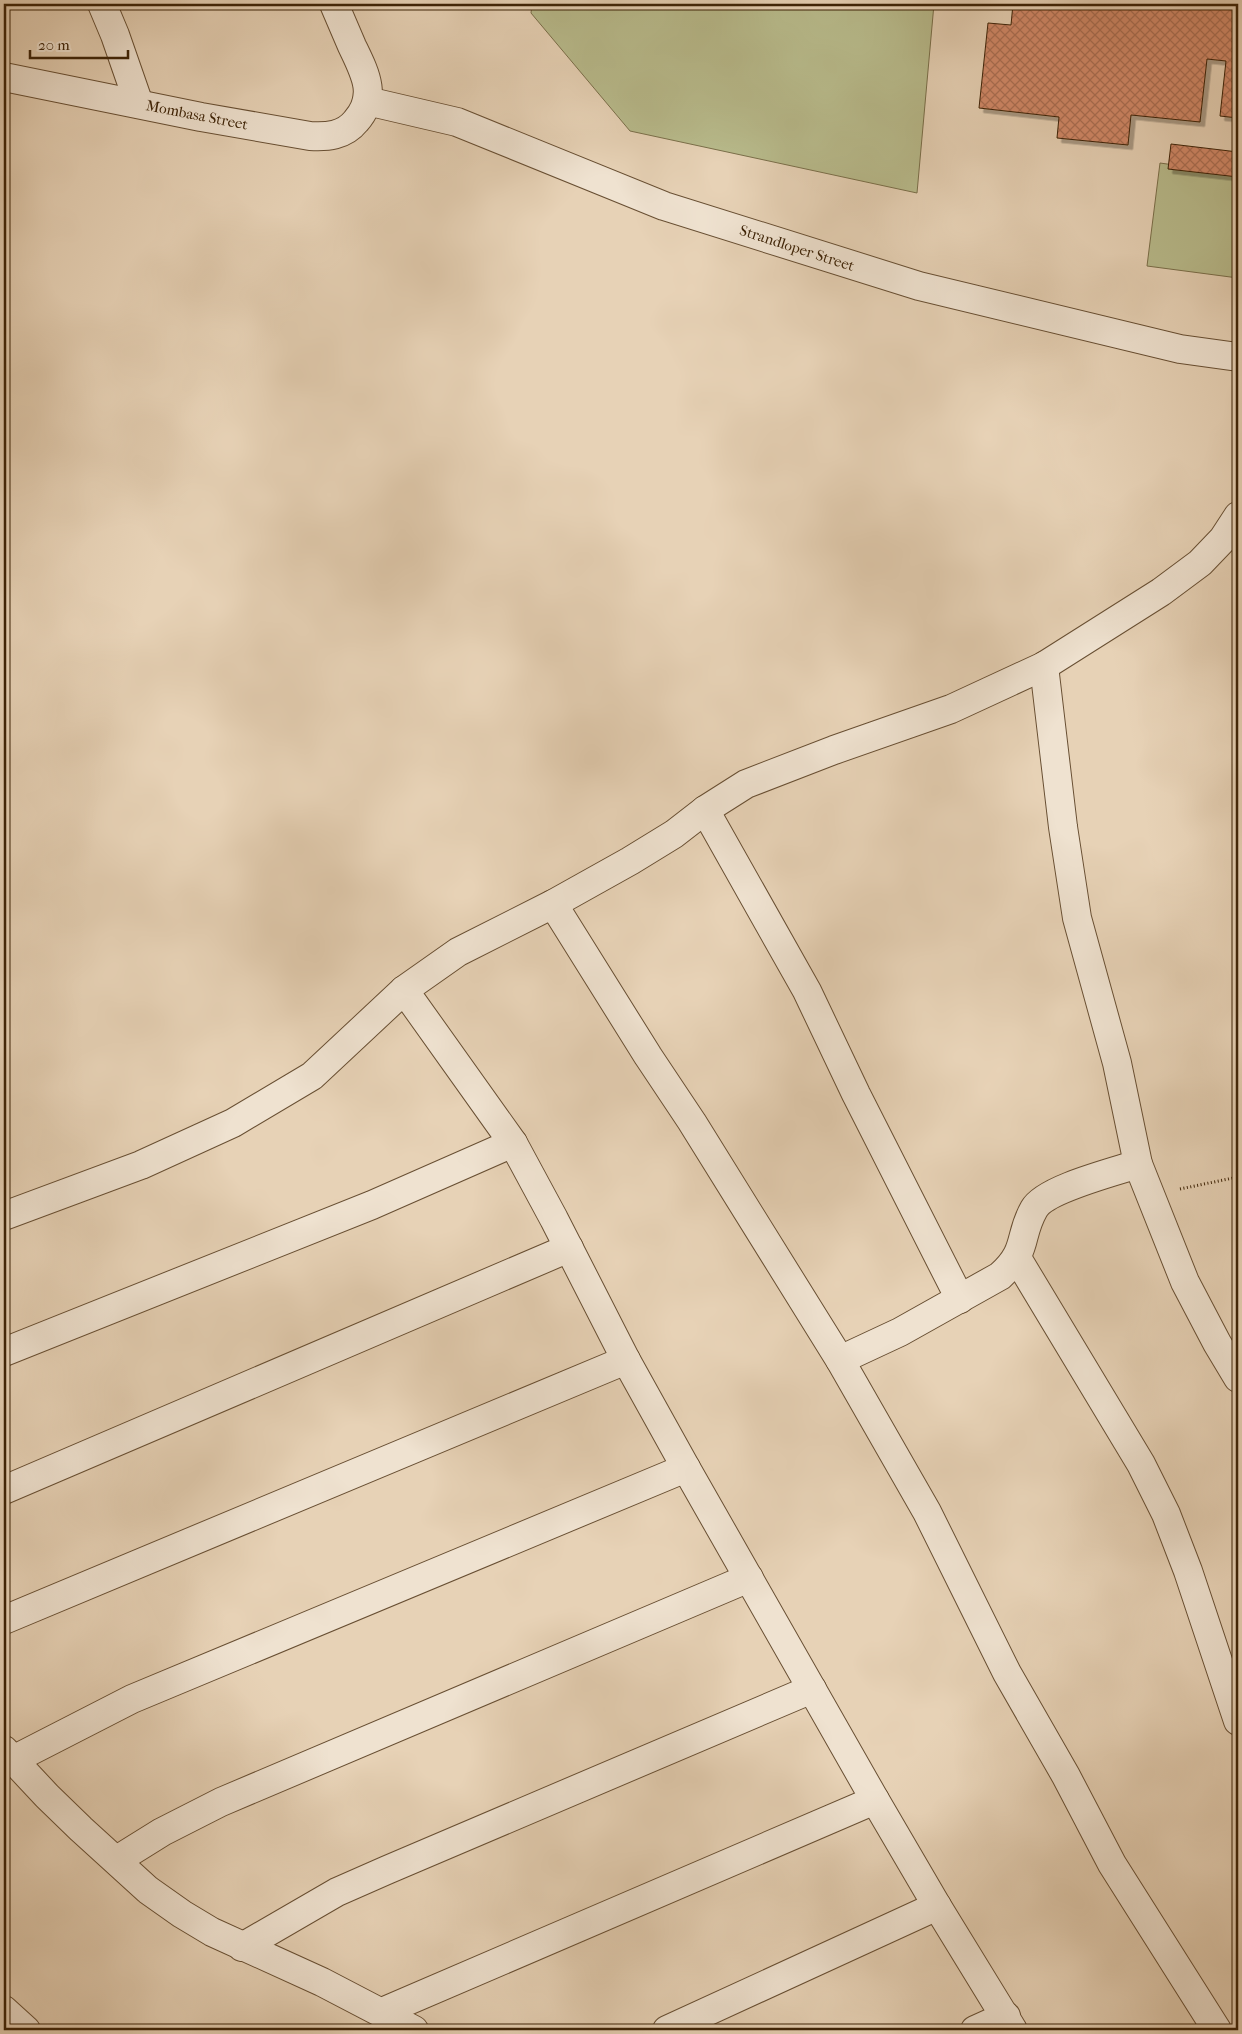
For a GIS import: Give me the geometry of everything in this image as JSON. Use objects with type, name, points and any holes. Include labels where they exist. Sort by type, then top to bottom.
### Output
[{"type":"street","points":[[102,4],[139,104]]},
{"type":"street","points":[[334,4],[365,73],[368,98]]},
{"type":"street","name":"Mombasa Street","points":[[4,77],[310,136],[327,137],[341,133],[354,124],[364,112],[368,98]]},
{"type":"street","name":"Strandloper Street","points":[[368,98],[457,122],[664,206],[919,286],[1180,348],[1238,357]]},
{"type":"street","points":[[4,1216],[141,1165],[233,1122],[312,1076],[404,990],[458,952],[553,904],[630,861],[674,834],[705,810],[746,784],[834,750],[951,709],[1044,666],[1162,592],[1200,563],[1223,539],[1238,516]]},
{"type":"street","points":[[1044,666],[1063,827],[1077,918],[1117,1063],[1138,1164],[1185,1282],[1217,1344],[1238,1378]]},
{"type":"street","points":[[705,810],[807,992],[856,1094],[960,1299]]},
{"type":"street","points":[[553,904],[648,1056],[692,1122],[840,1360],[927,1512],[1007,1673],[1066,1776],[1112,1864],[1217,2030]]},
{"type":"street","points":[[404,990],[513,1143],[626,1360],[686,1468],[875,1800],[937,1906],[1010,2023],[975,2030]]},
{"type":"street","points":[[4,1352],[372,1205],[513,1143]]},
{"type":"street","points":[[840,1360],[900,1332],[1000,1276],[1017,1258],[1022,1248],[1029,1219],[1034,1207],[1041,1200],[1059,1190],[1138,1164]]},
{"type":"street","points":[[4,1490],[568,1248]]},
{"type":"street","points":[[1017,1258],[1142,1464],[1166,1514],[1188,1571],[1238,1721]]},
{"type":"street","points":[[4,1620],[626,1360]]},
{"type":"street","points":[[414,2030],[322,1982],[212,1932],[182,1914],[148,1890],[47,1796],[8,1755],[141,1695],[686,1468]]},
{"type":"street","points":[[116,1860],[162,1832],[221,1802],[749,1578]]},
{"type":"street","points":[[242,1946],[337,1892],[812,1689]]},
{"type":"street","points":[[382,2012],[875,1800]]},
{"type":"street","points":[[667,2030],[937,1906]]},
{"type":"street","points":[[4,2010],[26,2030]]},
{"type":"path","points":[[1150,1195],[1238,1178]]},
{"type":"green space","points":[[532,4],[934,4],[917,193],[630,131],[531,13]]},
{"type":"green space","points":[[1160,163],[1238,174],[1238,278],[1147,266]]},
{"type":"building","points":[[1013,4],[1238,4],[1238,118],[1220,116],[1226,61],[1207,59],[1200,122],[1131,115],[1128,145],[1057,138],[1059,117],[979,108],[988,23],[1011,25]]},
{"type":"building","points":[[1171,144],[1238,152],[1238,177],[1168,169]]}]
